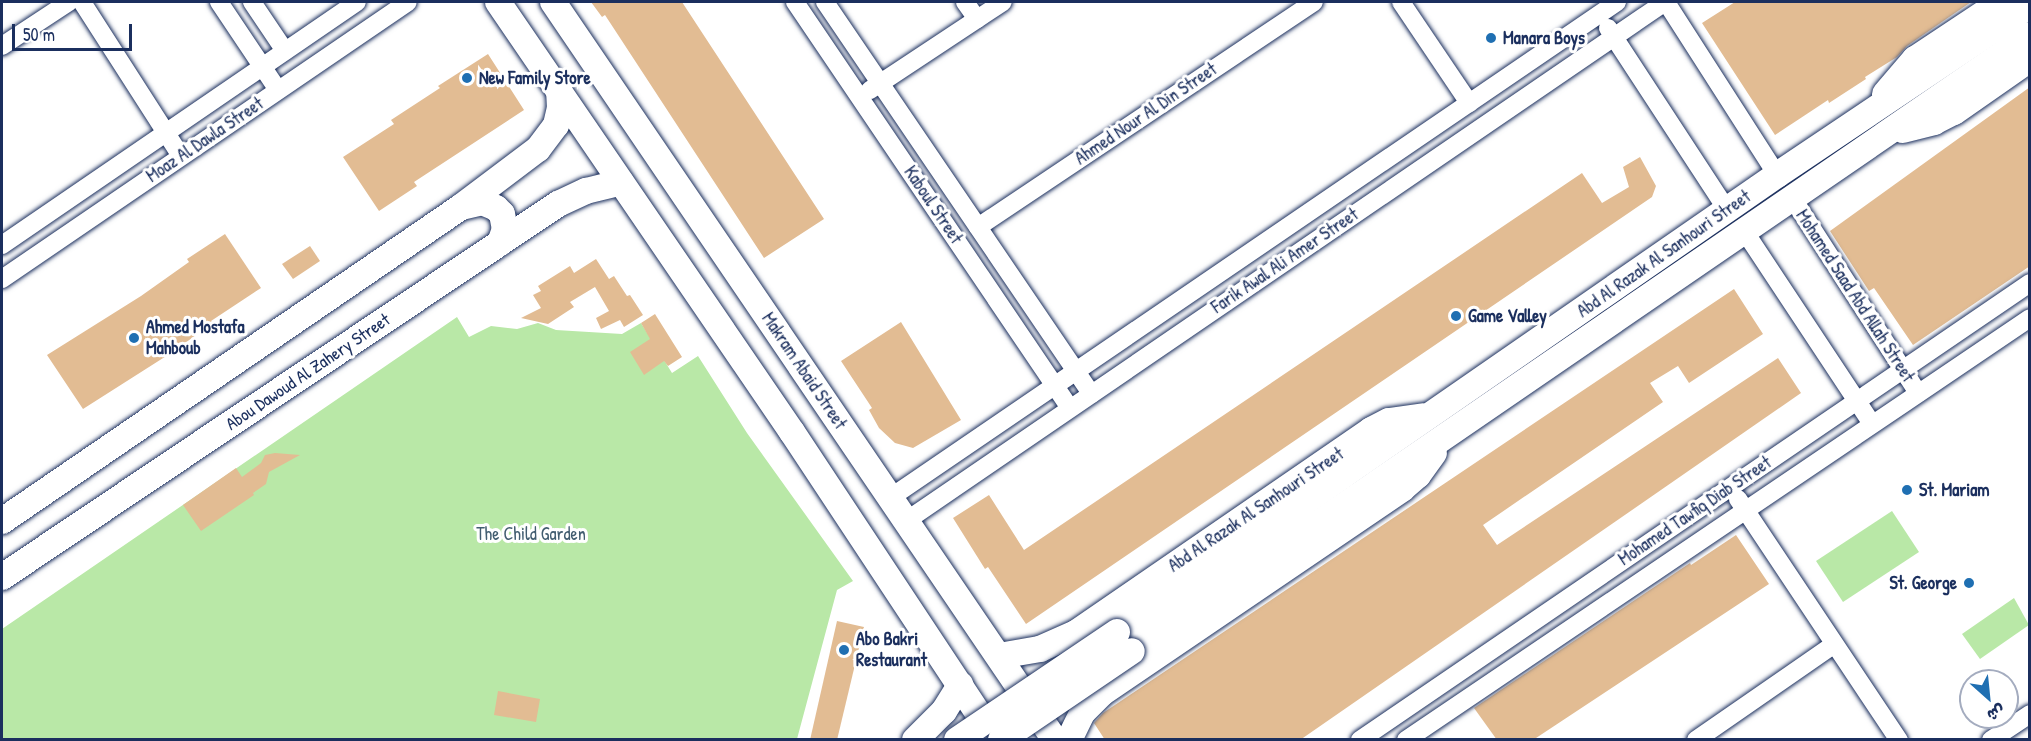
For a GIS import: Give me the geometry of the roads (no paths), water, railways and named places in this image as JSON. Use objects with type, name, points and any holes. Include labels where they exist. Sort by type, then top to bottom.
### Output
[{"type":"street","points":[[2,46],[69,2]]},
{"type":"street","points":[[82,2],[181,156]]},
{"type":"street","points":[[219,2],[278,90]]},
{"type":"street","points":[[252,2],[285,51]]},
{"type":"street","name":"Moaz Al Dawla Street","points":[[2,245],[357,2]]},
{"type":"street","name":"Moaz Al Dawla Street","points":[[2,279],[408,2]]},
{"type":"street","points":[[498,2],[996,740]]},
{"type":"street","name":"Makram Abaid Street","points":[[553,2],[1055,740]]},
{"type":"street","name":"Kaboul Street","points":[[795,2],[1071,408]]},
{"type":"street","name":"Kaboul Street","points":[[825,2],[1090,394]]},
{"type":"street","points":[[965,2],[977,19]]},
{"type":"street","points":[[860,97],[1003,2]]},
{"type":"street","name":"Ahmed Nour Al Din Street","points":[[978,228],[1314,2]]},
{"type":"street","points":[[1401,2],[1469,103]]},
{"type":"street","name":"Farik Awal Ali Amer Street","points":[[890,498],[1617,2]]},
{"type":"street","points":[[1665,2],[1777,176]]},
{"type":"street","name":"Farik Awal Ali Amer Street","points":[[906,521],[1665,2]]},
{"type":"street","name":"Abd Al Razak Al Sanhouri Street","points":[[999,656],[1040,649],[1076,633],[1371,430],[1389,421],[1409,416],[1429,416],[1876,109],[1887,90],[1915,59],[2001,2]]},
{"type":"street","points":[[1876,109],[2030,5]]},
{"type":"street","points":[[1598,14],[1727,210]]},
{"type":"street","points":[[1890,131],[2030,35]]},
{"type":"street","name":"Abd Al Razak Al Sanhouri Street","points":[[1069,740],[1082,713],[1112,687],[1402,489],[1431,460],[1440,439],[1890,131],[1913,129],[1944,117],[2030,59]]},
{"type":"street","points":[[2,521],[461,207],[545,142],[558,117],[559,90]]},
{"type":"street","name":"Abou Dawoud Al Zahery Street","points":[[2,577],[571,196],[621,182]]},
{"type":"street","name":"Mohamed Saad Abd Allah Street","points":[[1792,199],[1918,393]]},
{"type":"street","points":[[461,207],[483,202],[496,208],[504,221],[504,236],[500,243]]},
{"type":"street","points":[[1745,232],[1872,424]]},
{"type":"street","name":"Mohamed Tawfiq Diab Street","points":[[1360,740],[1902,369],[2027,289]]},
{"type":"street","name":"Mohamed Tawfiq Diab Street","points":[[1406,740],[2030,318]]},
{"type":"street","points":[[957,740],[1429,416]]},
{"type":"street","points":[[1001,740],[1440,439]]},
{"type":"street","points":[[1730,488],[1833,645],[1899,740]]},
{"type":"street","points":[[1076,633],[1073,650],[1079,666],[1091,677],[1112,687]]},
{"type":"street","points":[[1696,740],[1833,645]]},
{"type":"street","points":[[915,740],[944,711],[960,685]]},
{"type":"street","points":[[1991,740],[2030,714]]},
{"type":"place","name":"Manara Boys","points":[[1491,38]]},
{"type":"place","name":"New Family Store","points":[[467,78]]},
{"type":"place","name":"Game Valley","points":[[1456,316]]},
{"type":"place","name":"Ahmed Mostafa Mahboub","points":[[134,338]]},
{"type":"place","name":"St. Mariam","points":[[1907,490]]},
{"type":"place","name":"St. George","points":[[1969,583]]},
{"type":"place","name":"Abo Bakri Restaurant","points":[[844,650]]},
{"type":"park label","name":"The Child Garden","points":[[531,534]]}]
